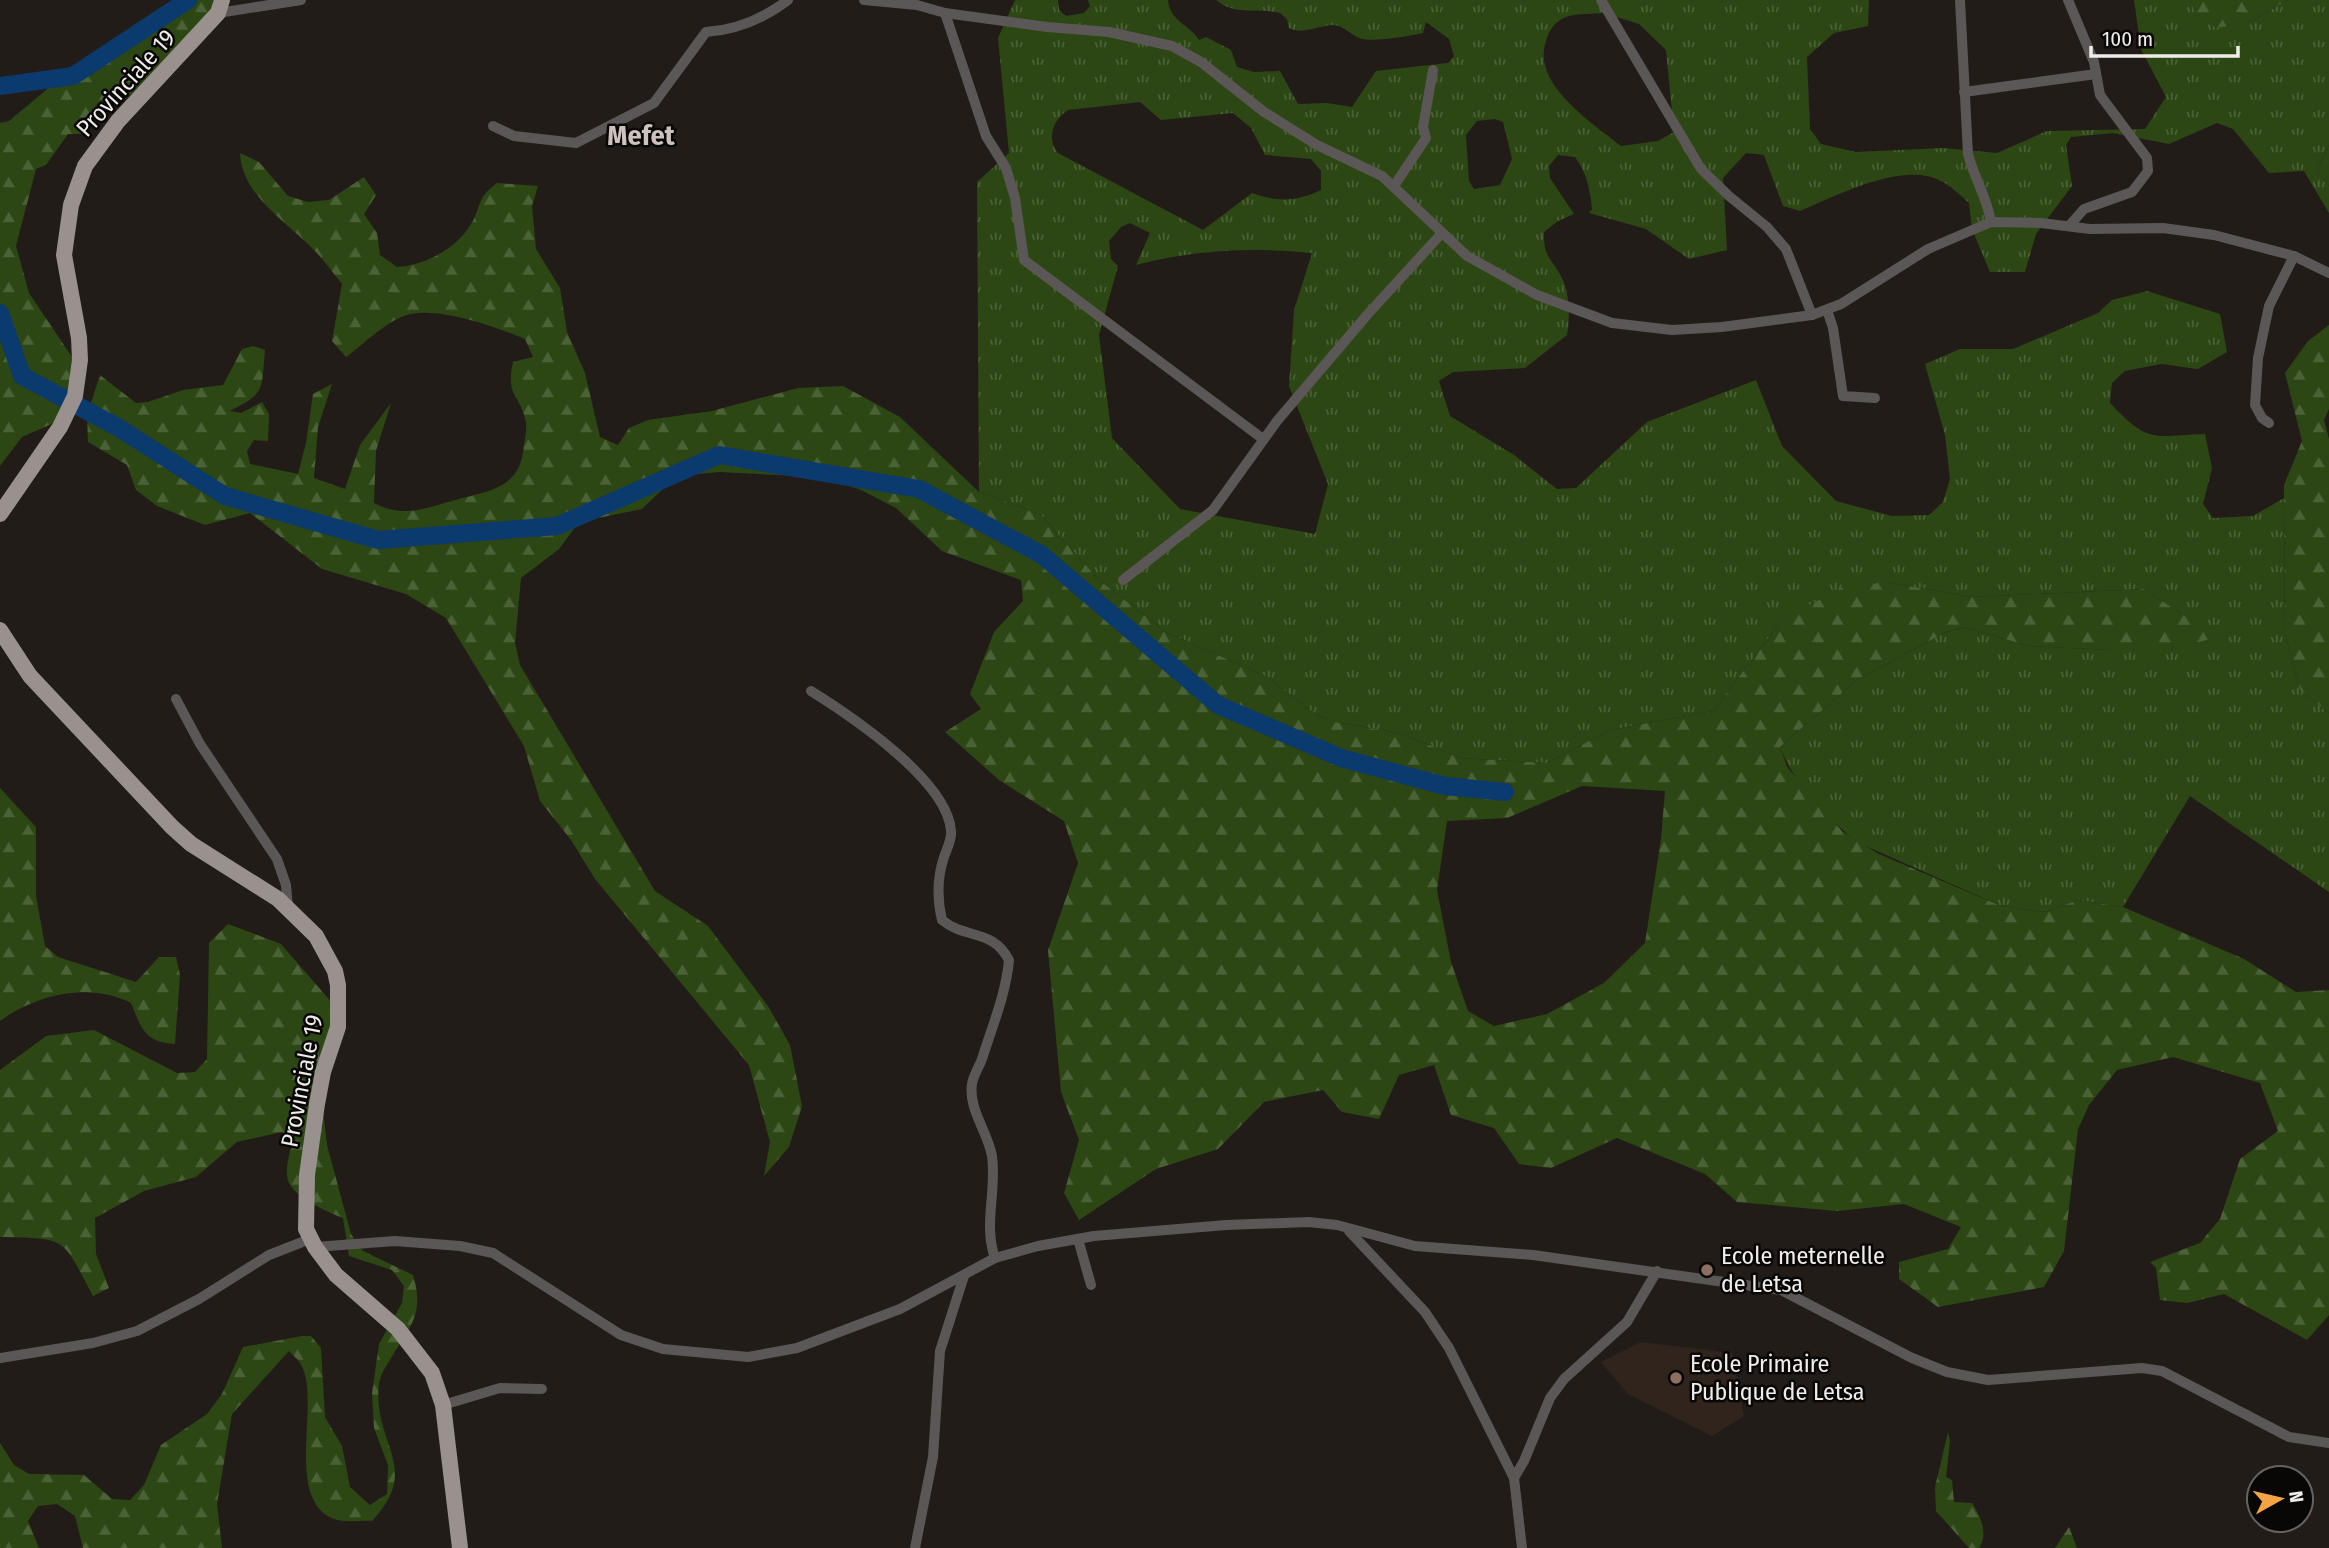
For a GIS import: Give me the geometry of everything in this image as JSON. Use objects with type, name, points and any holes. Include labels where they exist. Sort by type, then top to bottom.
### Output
[{"type":"main road","name":"Provinciale 19","points":[[0,514],[60,427],[75,396],[80,360],[79,338],[64,255],[71,205],[85,166],[118,121],[220,7]]},
{"type":"main road","name":"Provinciale 19","points":[[0,630],[30,676],[172,827],[288,909],[323,946],[338,985],[338,1027],[323,1072],[307,1175],[305,1213],[312,1243]]},
{"type":"main road","points":[[312,1243],[345,1285],[392,1323],[432,1373],[443,1405],[460,1548]]},
{"type":"street","points":[[220,7],[301,0]]},
{"type":"street","points":[[493,126],[513,135],[576,143],[654,103],[706,32],[732,30],[769,13],[788,0]]},
{"type":"street","points":[[864,0],[917,5],[945,13],[1047,27],[1109,32],[1172,46],[1201,62],[1264,112],[1394,186],[1467,256],[1537,295],[1612,323],[1672,330],[1722,327],[1812,315],[1827,310],[1928,249],[1991,222],[2163,228],[2214,235],[2294,256],[2329,273]]},
{"type":"street","points":[[1601,0],[1701,169],[1767,227],[1786,248],[1812,315]]},
{"type":"street","points":[[1960,0],[1968,154],[1972,171],[1987,200],[1991,222]]},
{"type":"street","points":[[2068,0],[2105,105],[2147,158],[2148,171],[2132,192],[2084,209],[2069,226]]},
{"type":"street","points":[[945,13],[986,136],[1006,168],[1015,198],[1024,260],[1263,439]]},
{"type":"street","points":[[1394,186],[1426,138],[1423,127],[1433,70]]},
{"type":"street","points":[[1964,92],[2096,74]]},
{"type":"street","points":[[1124,580],[1213,510],[1263,439],[1367,315],[1442,233]]},
{"type":"street","points":[[2269,423],[2262,418],[2255,405],[2258,358],[2269,306],[2294,256]]},
{"type":"street","points":[[1827,310],[1833,328],[1843,396],[1875,398]]},
{"type":"street","points":[[811,691],[900,755],[925,781],[950,821],[952,836],[938,883],[942,920],[950,926],[990,938],[1002,946],[1009,960],[995,1019],[972,1083],[972,1100],[992,1154],[993,1178],[989,1219],[990,1242],[995,1258]]},
{"type":"street","points":[[176,699],[200,744],[277,859],[282,871],[288,909]]},
{"type":"street","points":[[0,1358],[104,1340],[136,1331],[199,1299],[269,1255],[312,1243],[395,1241],[460,1245],[493,1253],[621,1335],[663,1349],[709,1356],[748,1357],[797,1348],[900,1309],[995,1258],[1078,1239],[1286,1221],[1346,1228],[1415,1246],[1533,1255],[1781,1290],[1869,1338],[1947,1372],[1988,1380],[2142,1368],[2162,1371],[2252,1421],[2289,1437],[2329,1443]]},
{"type":"street","points":[[1346,1228],[1399,1282],[1431,1321],[1469,1384],[1514,1478],[1522,1548]]},
{"type":"street","points":[[1078,1239],[1091,1285]]},
{"type":"street","points":[[1514,1478],[1524,1461],[1550,1398],[1564,1379],[1627,1322],[1657,1271]]},
{"type":"street","points":[[915,1548],[933,1457],[940,1351],[964,1275]]},
{"type":"street","points":[[443,1405],[500,1388],[542,1389]]},
{"type":"shaded area","name":"Ecole Primaire Publique de Letsa","points":[[1641,1342],[1732,1353],[1744,1416],[1712,1436],[1628,1394],[1601,1362]]},
{"type":"green space","points":[[174,0],[213,0],[209,25],[162,70],[81,134],[68,134],[46,165],[36,169],[16,246],[29,293],[72,357],[71,392],[54,423],[22,437],[0,466],[0,123],[9,121],[64,75],[151,33]]},
{"type":"green space","points":[[1015,0],[1058,0],[1059,10],[1066,16],[1084,13],[1090,6],[1088,0],[1168,0],[1172,13],[1199,40],[1206,37],[1231,50],[1237,67],[1254,72],[1280,71],[1298,104],[1327,103],[1352,107],[1376,71],[1448,63],[1454,56],[1449,39],[1426,22],[1423,33],[1374,40],[1358,38],[1337,25],[1294,30],[1289,28],[1287,19],[1280,13],[1239,10],[1216,0],[1869,0],[1868,26],[1834,33],[1807,57],[1810,129],[1821,144],[1856,152],[1943,148],[1997,153],[2047,131],[2145,129],[2166,97],[2141,49],[2134,0],[2190,0],[2196,13],[2247,23],[2288,0],[2329,0],[2329,145],[2317,170],[2329,186],[2329,213],[2304,171],[2269,173],[2233,129],[2217,123],[2169,144],[2113,133],[2071,137],[2066,145],[2072,186],[2036,234],[2025,272],[1990,272],[1972,229],[1969,203],[1939,180],[1906,175],[1888,178],[1850,190],[1800,211],[1783,206],[1764,155],[1746,153],[1723,178],[1727,250],[1689,259],[1646,229],[1589,213],[1592,209],[1590,195],[1582,169],[1575,157],[1558,155],[1549,166],[1550,178],[1574,214],[1558,221],[1544,232],[1544,241],[1547,253],[1567,292],[1567,335],[1525,368],[1453,372],[1439,381],[1450,416],[1514,455],[1557,489],[1576,488],[1647,422],[1756,380],[1782,446],[1836,501],[1892,516],[1929,515],[1943,502],[1950,479],[1945,435],[1925,364],[1960,349],[2013,349],[2098,313],[2112,300],[2147,291],[2220,314],[2227,352],[2198,369],[2161,364],[2125,371],[2112,383],[2110,403],[2134,425],[2152,435],[2205,434],[2212,468],[2203,504],[2213,518],[2253,516],[2284,498],[2285,634],[2300,690],[2329,713],[2329,892],[2190,796],[2123,907],[2078,900],[2045,912],[2001,906],[1859,843],[1813,800],[1786,761],[1780,747],[1857,680],[1946,632],[1965,627],[2028,646],[2111,650],[2170,650],[2216,637],[2144,589],[1971,597],[1887,582],[1782,620],[1713,711],[1610,730],[1547,763],[1461,758],[1399,733],[1335,722],[1314,713],[1265,676],[1166,632],[1099,580],[1040,514],[979,492],[977,182],[1009,153],[998,38]],"holes":[[[1604,13],[1639,24],[1666,50],[1674,132],[1658,141],[1621,146],[1581,114],[1555,87],[1547,72],[1544,57],[1546,41],[1553,26],[1559,21],[1580,14]],[[1140,102],[1161,120],[1233,113],[1251,128],[1265,155],[1311,159],[1321,171],[1321,190],[1303,197],[1287,199],[1252,193],[1203,230],[1058,153],[1052,142],[1053,130],[1058,119],[1068,110]],[[1495,119],[1503,122],[1512,159],[1500,185],[1474,189],[1469,181],[1466,135],[1477,121]],[[1130,223],[1150,233],[1136,265],[1223,251],[1312,253],[1294,310],[1289,386],[1328,484],[1315,534],[1180,509],[1112,438],[1099,335],[1118,266],[1111,259],[1109,241],[1121,227]]]},
{"type":"green space","points":[[2190,0],[2288,0],[2247,23],[2216,28],[2195,13]]},
{"type":"green space","points":[[2329,145],[2329,186],[2317,170]]},
{"type":"green space","points":[[240,153],[259,162],[288,196],[308,202],[329,200],[364,177],[376,195],[364,214],[377,233],[380,255],[397,267],[432,258],[454,244],[470,225],[483,197],[497,183],[538,186],[532,206],[536,249],[560,288],[567,332],[585,373],[600,437],[618,445],[629,428],[648,420],[712,411],[798,388],[843,386],[900,417],[979,492],[1040,514],[1099,580],[1166,632],[1265,676],[1314,713],[1335,722],[1399,733],[1461,758],[1547,763],[1610,730],[1713,711],[1782,620],[1841,588],[1887,582],[1971,597],[2144,589],[2217,637],[2171,650],[2111,650],[2028,646],[1965,627],[1946,632],[1857,680],[1780,747],[1787,767],[1842,831],[1879,854],[2001,906],[2045,912],[2078,900],[2123,907],[2244,959],[2296,992],[2329,990],[2329,1315],[2307,1340],[2224,1294],[2187,1303],[2160,1300],[2156,1268],[2150,1262],[2200,1243],[2220,1219],[2240,1159],[2278,1131],[2260,1083],[2173,1057],[2117,1070],[2089,1105],[2078,1129],[2064,1251],[2044,1287],[1938,1307],[1899,1279],[1899,1262],[1948,1249],[1961,1227],[1904,1204],[1837,1211],[1737,1202],[1705,1174],[1617,1138],[1551,1168],[1519,1164],[1494,1128],[1451,1115],[1434,1065],[1399,1075],[1379,1119],[1342,1112],[1323,1090],[1264,1102],[1218,1149],[1156,1169],[1079,1220],[1064,1193],[1079,1140],[1061,1092],[1048,950],[1078,863],[1064,821],[999,780],[945,732],[981,709],[970,694],[994,632],[1023,601],[1021,580],[942,551],[896,508],[859,489],[817,477],[720,472],[676,476],[642,509],[579,522],[559,549],[521,578],[515,643],[520,665],[655,891],[708,926],[768,1006],[790,1045],[802,1106],[789,1147],[764,1176],[770,1142],[749,1065],[595,879],[571,840],[540,801],[524,746],[446,618],[406,594],[322,569],[250,513],[205,525],[157,506],[136,490],[127,465],[88,442],[87,415],[100,375],[136,403],[148,402],[183,390],[223,385],[242,349],[253,346],[265,350],[260,388],[251,399],[230,411],[241,413],[262,402],[269,414],[268,441],[254,440],[247,451],[250,464],[298,474],[306,443],[313,394],[332,384],[318,427],[314,478],[345,489],[360,445],[391,403],[376,451],[374,503],[395,510],[422,509],[501,486],[517,471],[522,459],[526,425],[524,414],[512,389],[511,374],[513,362],[533,357],[525,339],[465,318],[417,313],[389,324],[346,357],[332,341],[342,284],[314,250],[267,207],[248,182]],"holes":[[[1582,786],[1665,791],[1661,839],[1645,943],[1604,983],[1547,1014],[1494,1026],[1468,1011],[1451,962],[1437,890],[1447,821],[1507,818]]]},
{"type":"green space","points":[[2329,325],[2329,409],[2324,420],[2329,439],[2329,713],[2300,690],[2285,634],[2284,485],[2302,441],[2285,373],[2308,341]]},
{"type":"green space","points":[[0,788],[36,827],[36,896],[45,946],[58,957],[136,982],[159,957],[176,957],[180,975],[175,1044],[150,1037],[138,1020],[131,1003],[98,993],[81,992],[47,998],[0,1021]]},
{"type":"green space","points":[[228,924],[281,944],[340,1012],[321,1092],[327,1145],[351,1234],[363,1251],[413,1275],[416,1289],[414,1320],[383,1372],[379,1384],[382,1423],[395,1470],[394,1485],[387,1502],[372,1521],[338,1520],[319,1508],[310,1491],[306,1470],[306,1379],[300,1363],[289,1351],[232,1414],[217,1504],[222,1548],[83,1548],[75,1516],[57,1504],[38,1506],[28,1521],[39,1548],[0,1548],[0,1443],[14,1465],[29,1474],[84,1475],[112,1499],[130,1500],[144,1485],[161,1445],[207,1414],[222,1394],[243,1347],[302,1336],[311,1336],[321,1348],[325,1417],[342,1446],[350,1487],[370,1505],[387,1494],[388,1465],[374,1428],[372,1393],[379,1344],[402,1303],[404,1286],[392,1270],[349,1256],[343,1218],[309,1202],[294,1190],[287,1176],[292,1142],[282,1132],[237,1142],[196,1177],[144,1191],[95,1218],[96,1254],[109,1288],[93,1296],[68,1251],[60,1245],[39,1239],[0,1237],[0,1070],[46,1036],[94,1030],[177,1073],[195,1072],[207,1059],[209,943]]},
{"type":"green space","points":[[1948,1432],[1950,1441],[1946,1477],[1952,1480],[1954,1502],[1972,1503],[1978,1513],[1983,1531],[1979,1548],[1969,1548],[1936,1511],[1935,1487]]},
{"type":"green space","points":[[2069,1527],[2077,1548],[2055,1548]]},
{"type":"waterway","points":[[0,86],[73,76],[188,0]]},
{"type":"waterway","points":[[0,313],[22,376],[119,428],[225,496],[378,540],[557,526],[719,455],[919,489],[1042,555],[1218,705],[1341,758],[1445,786],[1505,792]]},
{"type":"place","name":"Ecole meternelle de Letsa","points":[[1707,1270]]},
{"type":"place","name":"Ecole Primaire Publique de Letsa","points":[[1676,1378]]},
{"type":"district","name":"Mefet","points":[[641,135]]}]
